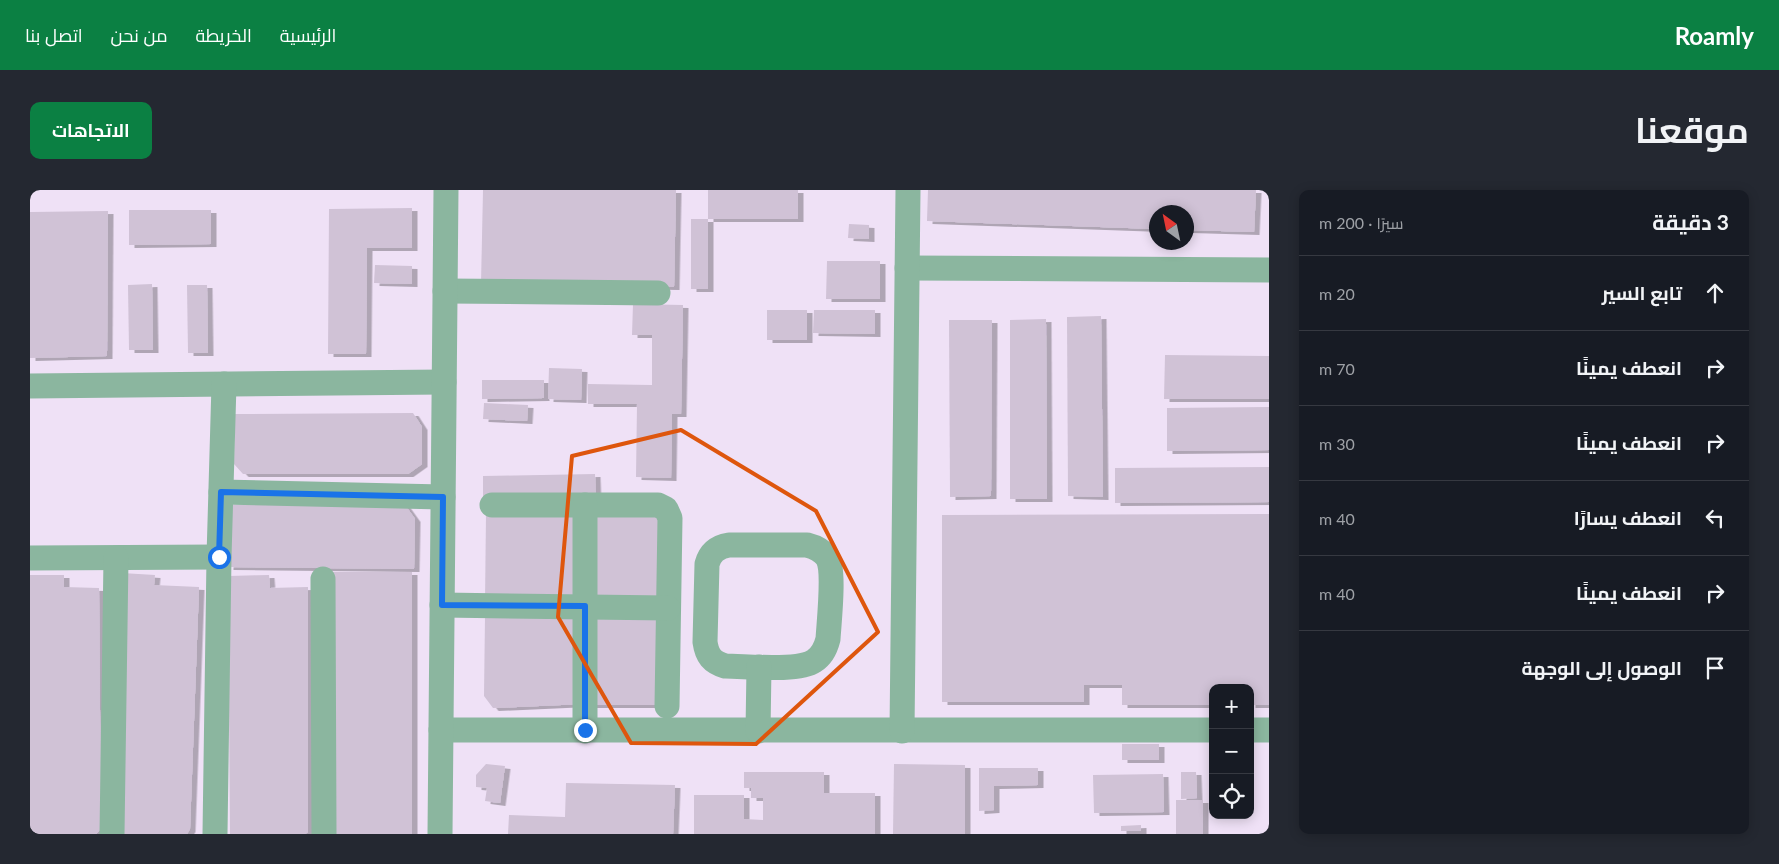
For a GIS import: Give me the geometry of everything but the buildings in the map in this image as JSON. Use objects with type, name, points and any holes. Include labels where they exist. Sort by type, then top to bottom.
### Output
[{"type":"street","points":[[440,834],[446,190]]},
{"type":"street","points":[[902,730],[908,190]]},
{"type":"street","points":[[908,268],[1269,270]]},
{"type":"street","points":[[445,291],[658,293]]},
{"type":"street","points":[[30,386],[444,382]]},
{"type":"street","points":[[215,834],[219,557],[224,384]]},
{"type":"street","points":[[221,492],[443,497]]},
{"type":"street","points":[[585,730],[586,505]]},
{"type":"street","points":[[492,506],[658,505],[666,509],[670,518],[667,706]]},
{"type":"street","points":[[729,545],[814,547],[826,555],[830,569],[828,639],[826,647],[814,661],[806,665],[798,667],[758,667],[717,664],[706,651],[707,564],[709,558],[717,549],[729,545]]},
{"type":"street","points":[[30,558],[219,557]]},
{"type":"street","points":[[112,834],[116,558]]},
{"type":"street","points":[[323,579],[324,834]]},
{"type":"street","points":[[442,605],[668,608]]},
{"type":"street","points":[[758,667],[758,731]]},
{"type":"street","points":[[441,730],[1209,730]]},
{"type":"street","points":[[1254,730],[1269,730]]},
{"type":"highlighted area","points":[[681,430],[816,511],[878,632],[756,744],[631,743],[558,617],[572,456]]},
{"type":"route","points":[[219,557],[221,492],[443,497],[442,605],[585,606],[585,730]]}]
